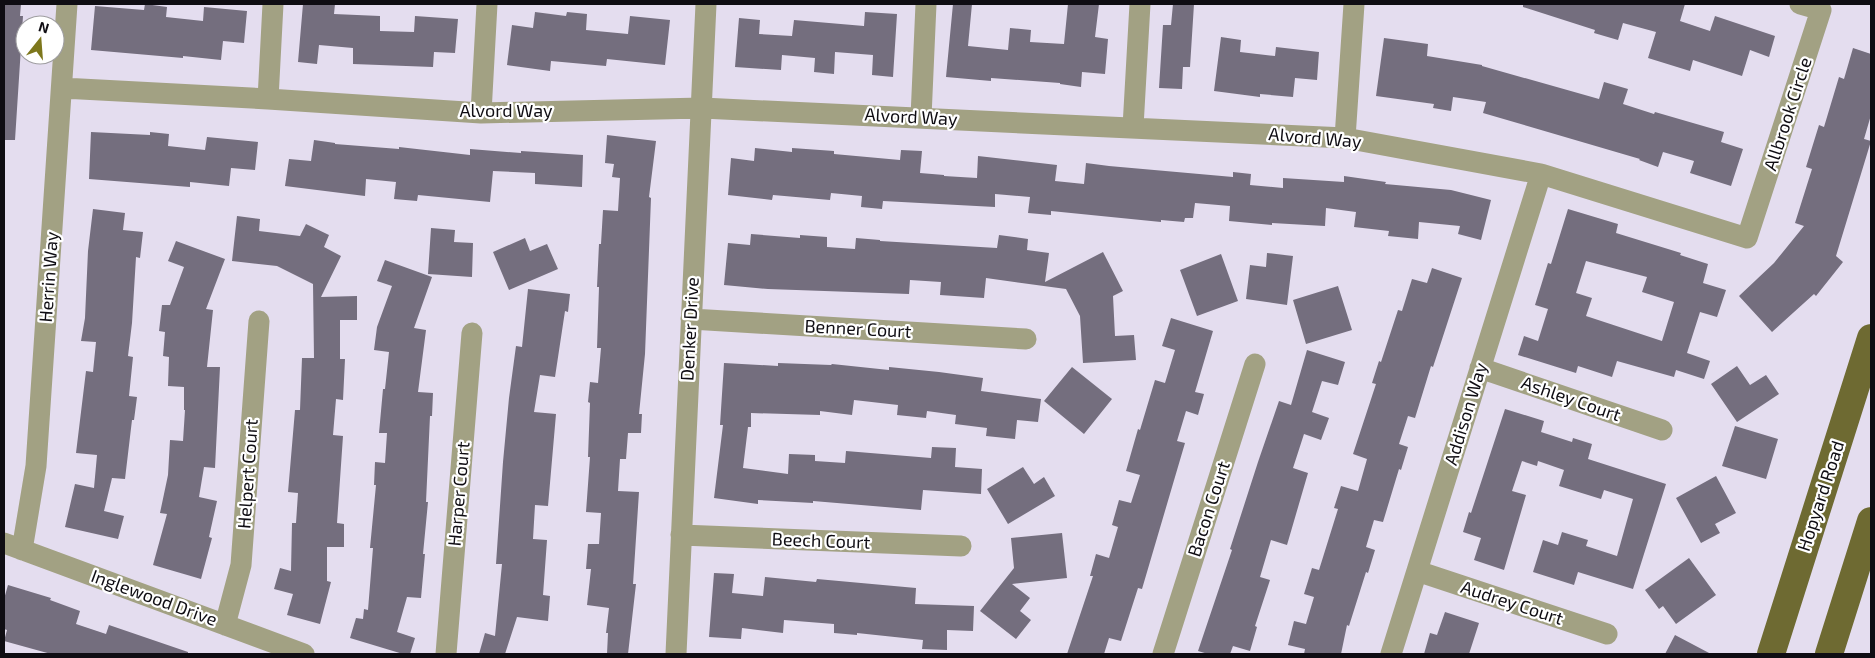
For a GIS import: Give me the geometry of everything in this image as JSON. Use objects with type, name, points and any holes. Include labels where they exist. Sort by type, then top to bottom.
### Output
[{"type":"main road","name":"Hopyard Road","points":[[1771,654],[1871,338]]},
{"type":"main road","points":[[1830,654],[1871,521]]},
{"type":"street","name":"Herrin Way","points":[[13,547],[36,466],[67,4]]},
{"type":"street","points":[[268,98],[273,4]]},
{"type":"street","points":[[481,113],[487,4]]},
{"type":"street","name":"Denker Drive","points":[[676,654],[706,4]]},
{"type":"street","points":[[921,117],[926,4]]},
{"type":"street","points":[[1133,127],[1140,4]]},
{"type":"street","points":[[1345,138],[1354,4]]},
{"type":"street","name":"Allbrook Circle","points":[[1747,238],[1821,10],[1800,4]]},
{"type":"street","name":"Alvord Way","points":[[62,88],[268,98],[481,113],[702,108],[1345,138],[1542,174],[1747,238]]},
{"type":"street","name":"Addison Way","points":[[1391,654],[1542,174]]},
{"type":"street","name":"Benner Court","points":[[691,319],[1026,339]]},
{"type":"street","name":"Helpert Court","points":[[225,624],[241,566],[259,321]]},
{"type":"street","name":"Harper Court","points":[[446,654],[472,333]]},
{"type":"street","name":"Bacon Court","points":[[1163,654],[1255,364]]},
{"type":"street","name":"Ashley Court","points":[[1480,368],[1662,430]]},
{"type":"street","name":"Beech Court","points":[[681,535],[960,546]]},
{"type":"street","name":"Inglewood Drive","points":[[13,547],[304,654]]},
{"type":"street","name":"Audrey Court","points":[[1417,571],[1608,634]]},
{"type":"building","points":[[4,4],[21,4],[20,15],[15,15],[15,65],[20,65],[15,140],[4,140]]},
{"type":"building","points":[[145,4],[167,7],[166,17],[203,21],[204,7],[247,11],[244,43],[223,41],[221,60],[91,50],[95,6],[144,10]]},
{"type":"building","points":[[303,4],[335,4],[334,14],[380,16],[380,31],[414,32],[415,16],[458,19],[455,53],[434,52],[433,67],[353,64],[353,48],[319,45],[317,64],[298,62]]},
{"type":"building","points":[[953,4],[972,4],[968,46],[1008,50],[1010,28],[1031,30],[1030,42],[1064,44],[1068,4],[1099,4],[1095,37],[1108,39],[1105,74],[1082,72],[1081,87],[1060,83],[991,78],[991,81],[946,77]]},
{"type":"building","points":[[1173,4],[1194,4],[1190,67],[1183,67],[1182,89],[1159,88],[1163,25],[1171,25]]},
{"type":"building","points":[[1523,4],[1685,4],[1680,21],[1710,31],[1715,16],[1775,36],[1769,57],[1750,50],[1742,76],[1693,60],[1690,71],[1648,58],[1656,32],[1623,23],[1618,40],[1594,33],[1595,30],[1523,7]]},
{"type":"building","points":[[535,12],[566,16],[567,12],[587,14],[586,30],[628,34],[630,16],[670,20],[665,65],[607,59],[606,66],[551,61],[550,71],[507,65],[512,25],[533,28]]},
{"type":"building","points":[[865,12],[897,14],[893,77],[872,75],[873,55],[835,52],[834,74],[814,72],[815,58],[782,55],[781,70],[735,67],[739,18],[760,20],[759,34],[792,36],[794,20],[864,26]]},
{"type":"building","points":[[1221,37],[1241,40],[1240,52],[1275,56],[1276,47],[1319,52],[1317,80],[1295,78],[1293,97],[1260,94],[1260,97],[1214,91]]},
{"type":"building","points":[[1384,38],[1428,44],[1427,56],[1482,65],[1599,99],[1604,82],[1628,89],[1623,104],[1724,132],[1721,142],[1743,149],[1731,186],[1690,173],[1694,161],[1663,152],[1658,167],[1640,159],[1483,113],[1486,102],[1453,97],[1451,111],[1433,108],[1434,104],[1376,96]]},
{"type":"building","points":[[1853,48],[1871,54],[1871,115],[1864,139],[1871,141],[1836,256],[1843,262],[1816,296],[1814,294],[1772,332],[1739,296],[1774,263],[1804,226],[1795,223],[1812,169],[1806,167],[1819,125],[1824,127],[1839,77],[1844,79]]},
{"type":"building","points":[[91,132],[150,135],[150,132],[169,134],[168,146],[205,150],[207,137],[258,142],[255,170],[231,168],[229,186],[190,182],[190,187],[89,179]]},
{"type":"building","points":[[607,135],[656,141],[649,197],[651,198],[645,354],[639,414],[642,414],[641,433],[628,433],[626,459],[620,459],[618,491],[639,492],[633,584],[636,584],[628,654],[607,654],[608,633],[606,633],[609,608],[587,605],[591,569],[586,569],[588,544],[599,544],[601,513],[586,512],[590,457],[588,457],[590,403],[588,402],[590,382],[598,383],[601,348],[597,348],[599,244],[601,244],[603,210],[618,211],[620,178],[612,177],[614,164],[605,163]]},
{"type":"building","points":[[314,140],[335,144],[399,149],[399,147],[470,155],[470,149],[583,155],[582,187],[535,184],[535,173],[493,171],[490,202],[418,195],[417,201],[394,199],[396,182],[366,179],[365,196],[285,186],[289,159],[311,161]]},
{"type":"building","points":[[755,148],[792,152],[792,148],[834,151],[834,154],[900,160],[901,150],[922,151],[920,173],[944,176],[977,178],[978,156],[1057,165],[1055,181],[1084,184],[1086,163],[1233,177],[1233,172],[1251,174],[1250,185],[1283,188],[1283,178],[1344,182],[1344,176],[1386,182],[1385,184],[1451,190],[1491,200],[1481,240],[1458,234],[1460,226],[1419,222],[1418,239],[1388,236],[1389,231],[1354,227],[1356,212],[1326,208],[1325,226],[1272,223],[1272,225],[1229,221],[1230,206],[1195,203],[1193,218],[1185,218],[1184,222],[1161,220],[1161,222],[1051,211],[1051,215],[1028,213],[1030,197],[995,194],[995,207],[883,201],[882,209],[861,207],[862,196],[831,193],[830,200],[773,195],[772,200],[728,195],[731,158],[754,161]]},
{"type":"building","points":[[93,209],[125,213],[123,230],[143,232],[140,258],[136,257],[128,356],[133,357],[129,396],[137,397],[134,420],[132,420],[125,479],[112,478],[104,511],[124,516],[118,539],[65,527],[75,484],[94,488],[97,455],[76,453],[86,371],[93,372],[96,342],[81,341],[85,318],[88,251]]},
{"type":"building","points":[[1568,209],[1618,224],[1616,233],[1681,253],[1680,255],[1708,264],[1703,283],[1726,290],[1717,317],[1700,312],[1687,353],[1710,361],[1704,379],[1676,370],[1674,377],[1617,361],[1612,377],[1578,366],[1576,373],[1518,355],[1524,336],[1538,341],[1548,309],[1535,305],[1548,263],[1551,264]],"holes":[[[1586,261],[1647,277],[1642,292],[1674,302],[1662,341],[1586,316],[1592,298],[1576,293]]]},
{"type":"building","points":[[237,216],[260,219],[259,231],[300,236],[306,224],[329,235],[324,247],[341,256],[321,297],[357,296],[357,320],[340,320],[340,359],[345,359],[343,400],[336,399],[333,435],[343,436],[337,523],[344,524],[344,547],[327,547],[327,581],[331,582],[320,624],[287,615],[293,594],[274,589],[280,568],[291,571],[292,523],[296,523],[298,493],[288,492],[295,410],[300,410],[302,358],[314,358],[313,284],[277,266],[232,261]]},
{"type":"building","points":[[431,228],[455,230],[454,242],[473,243],[472,277],[428,274]]},
{"type":"building","points":[[751,234],[800,238],[800,235],[827,237],[827,247],[855,249],[856,238],[997,248],[999,235],[1028,239],[1027,250],[1049,253],[1045,282],[1103,252],[1123,291],[1113,296],[1115,336],[1134,335],[1136,360],[1083,363],[1080,316],[1066,289],[986,278],[984,298],[940,295],[941,282],[910,280],[909,294],[768,289],[724,285],[728,243],[750,245]]},
{"type":"building","points":[[525,238],[530,251],[547,244],[558,269],[509,290],[493,252]]},
{"type":"building","points":[[176,241],[225,259],[206,309],[213,310],[207,367],[220,367],[215,468],[204,467],[199,497],[217,501],[209,537],[212,538],[201,579],[153,565],[167,514],[160,513],[168,475],[170,440],[183,441],[184,387],[168,386],[169,357],[163,356],[165,332],[159,331],[162,305],[170,305],[184,267],[168,261]]},
{"type":"building","points":[[1267,253],[1293,256],[1287,305],[1246,299],[1250,265],[1266,267]]},
{"type":"building","points":[[1221,254],[1238,301],[1197,316],[1180,270]]},
{"type":"building","points":[[385,260],[432,277],[414,328],[426,330],[418,392],[433,393],[432,416],[430,416],[426,502],[428,502],[421,598],[407,597],[397,632],[415,638],[410,654],[403,654],[350,638],[356,618],[363,619],[364,609],[368,610],[373,548],[370,548],[376,485],[374,485],[375,462],[385,463],[387,433],[379,433],[389,352],[374,350],[377,327],[392,286],[377,281]]},
{"type":"building","points":[[1432,268],[1462,278],[1415,418],[1408,416],[1399,444],[1408,447],[1401,470],[1399,469],[1383,522],[1374,520],[1366,547],[1375,550],[1368,573],[1366,572],[1349,626],[1347,625],[1341,654],[1304,654],[1305,649],[1288,645],[1294,621],[1306,624],[1314,597],[1304,594],[1312,568],[1319,570],[1338,509],[1334,508],[1341,486],[1358,491],[1367,459],[1353,454],[1376,384],[1372,383],[1379,361],[1381,362],[1398,310],[1402,311],[1412,279],[1427,283]]},
{"type":"building","points":[[1338,286],[1352,330],[1306,344],[1293,300]]},
{"type":"building","points":[[528,289],[570,294],[568,312],[565,311],[555,377],[540,375],[534,412],[556,414],[548,506],[535,505],[533,539],[547,540],[543,595],[550,596],[548,621],[517,617],[505,654],[479,654],[485,633],[495,636],[502,564],[496,564],[509,398],[516,346],[522,347]]},
{"type":"building","points":[[1171,318],[1213,331],[1195,392],[1204,394],[1198,415],[1186,411],[1177,441],[1185,443],[1142,589],[1138,588],[1121,641],[1109,638],[1104,654],[1067,654],[1093,576],[1090,576],[1096,554],[1109,558],[1118,527],[1112,525],[1119,500],[1131,503],[1140,475],[1126,471],[1155,380],[1165,383],[1175,350],[1162,346]]},
{"type":"building","points":[[1307,350],[1345,362],[1338,385],[1322,381],[1312,412],[1329,418],[1321,440],[1304,434],[1293,468],[1308,473],[1287,545],[1271,540],[1260,577],[1270,580],[1255,626],[1257,627],[1250,651],[1233,646],[1230,654],[1208,654],[1198,651],[1279,401],[1291,405]]},
{"type":"building","points":[[724,363],[778,366],[778,363],[832,364],[889,370],[889,367],[983,378],[981,391],[1041,399],[1038,422],[1017,420],[1015,439],[986,436],[987,428],[955,424],[956,415],[927,411],[926,418],[897,415],[898,405],[854,400],[852,415],[820,411],[820,415],[751,413],[751,427],[748,427],[743,468],[788,474],[789,454],[815,455],[815,461],[845,463],[846,451],[931,458],[932,447],[956,448],[955,467],[982,469],[981,494],[923,490],[921,510],[813,501],[813,503],[758,500],[758,504],[714,498],[723,425],[720,425]]},
{"type":"building","points":[[1737,366],[1750,385],[1766,375],[1779,394],[1737,422],[1711,384]]},
{"type":"building","points":[[1072,367],[1112,399],[1084,434],[1044,401]]},
{"type":"building","points":[[1505,409],[1544,421],[1541,432],[1572,442],[1573,438],[1592,444],[1588,459],[1666,484],[1633,589],[1578,572],[1574,585],[1533,572],[1543,540],[1558,545],[1562,532],[1588,540],[1586,546],[1617,556],[1633,499],[1604,490],[1601,499],[1559,486],[1564,470],[1538,461],[1537,466],[1522,461],[1512,491],[1526,495],[1504,570],[1474,560],[1481,538],[1463,532]]},
{"type":"building","points":[[1735,426],[1778,439],[1766,479],[1722,466]]},
{"type":"building","points":[[1023,467],[1034,484],[1044,477],[1055,496],[1008,524],[987,489]]},
{"type":"building","points":[[1716,476],[1736,513],[1715,524],[1720,533],[1701,543],[1676,498]]},
{"type":"building","points":[[1062,533],[1067,578],[1012,584],[1030,598],[1020,611],[1031,620],[1016,639],[980,611],[1014,568],[1011,538]]},
{"type":"building","points":[[1689,558],[1716,595],[1676,624],[1663,606],[1659,609],[1645,590]]},
{"type":"building","points":[[714,573],[734,574],[732,593],[763,596],[765,577],[816,582],[817,579],[916,588],[915,604],[974,606],[973,631],[947,630],[947,650],[922,649],[923,640],[857,633],[857,635],[834,633],[834,624],[784,620],[783,633],[742,628],[741,639],[709,637]]},
{"type":"building","points":[[8,585],[51,598],[50,600],[80,611],[76,624],[106,634],[109,625],[188,652],[188,654],[51,654],[4,641],[7,630],[4,629],[4,599]]},
{"type":"building","points":[[1445,612],[1479,623],[1469,654],[1424,654],[1430,633],[1437,635]]},
{"type":"building","points":[[1675,635],[1711,654],[1665,654]]}]
